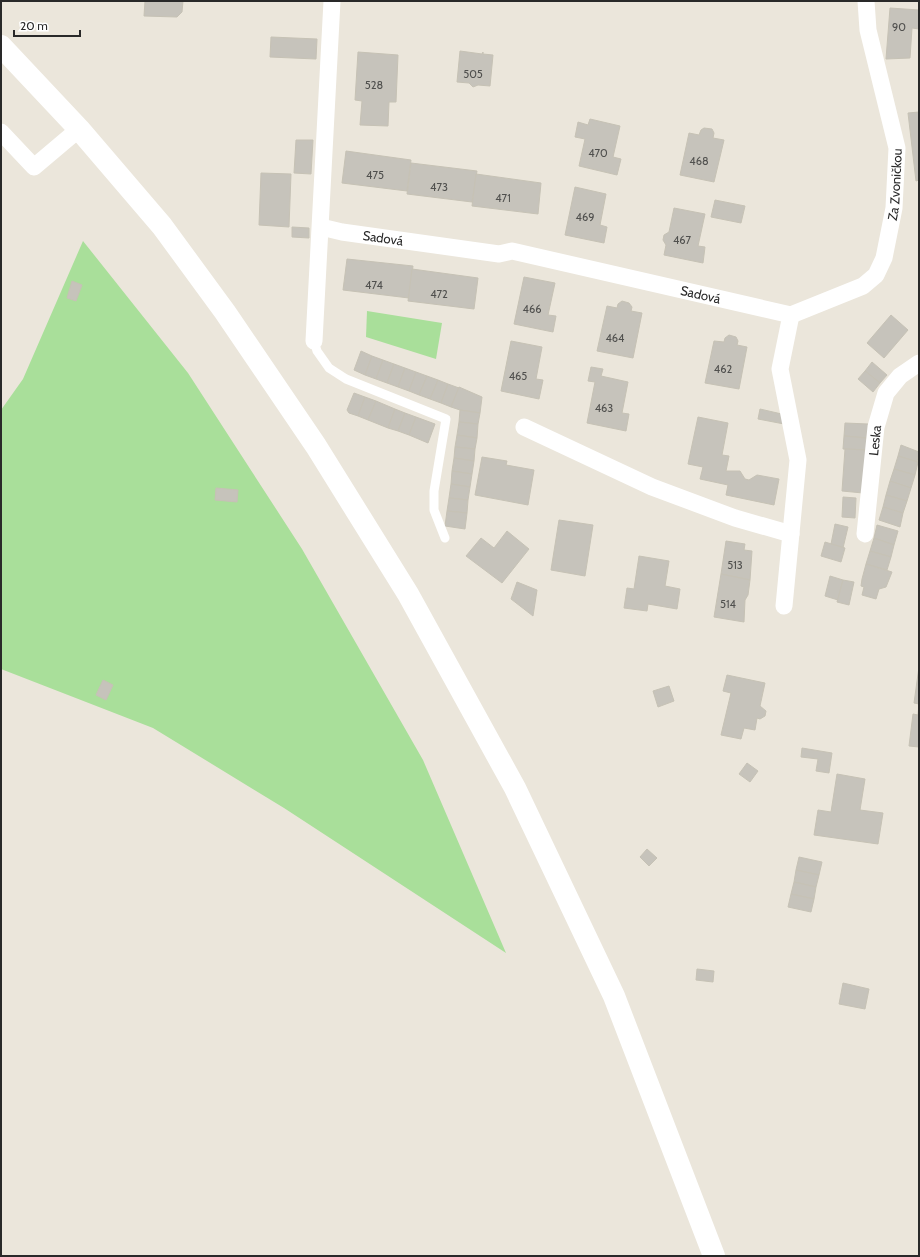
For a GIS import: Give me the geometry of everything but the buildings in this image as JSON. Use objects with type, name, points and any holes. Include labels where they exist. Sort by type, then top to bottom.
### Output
[{"type":"main road","points":[[1,46],[79,129],[162,226],[225,312],[316,446],[408,594],[515,788],[614,996],[714,1256]]},
{"type":"street","points":[[314,341],[332,1]]},
{"type":"street","name":"Za Zvoničkou","points":[[791,315],[863,286],[876,275],[884,258],[894,208],[897,148],[868,30],[866,1]]},
{"type":"street","points":[[1,132],[34,167],[79,129]]},
{"type":"street","name":"Sadová","points":[[321,227],[342,232],[499,254],[512,251],[791,315]]},
{"type":"street","points":[[784,606],[798,460],[780,369],[791,315]]},
{"type":"street","name":"Leska","points":[[865,534],[876,427],[886,393],[900,376],[919,363]]},
{"type":"street","points":[[524,427],[652,487],[735,518],[791,534]]},
{"type":"lane","points":[[314,341],[317,351],[329,368],[346,379],[446,419],[434,491],[434,510],[445,538]]},
{"type":"green space","points":[[83,241],[188,373],[302,549],[423,760],[506,953],[284,808],[153,728],[1,669],[1,410],[23,379]]},
{"type":"green space","points":[[367,311],[442,323],[436,359],[366,337]]}]
